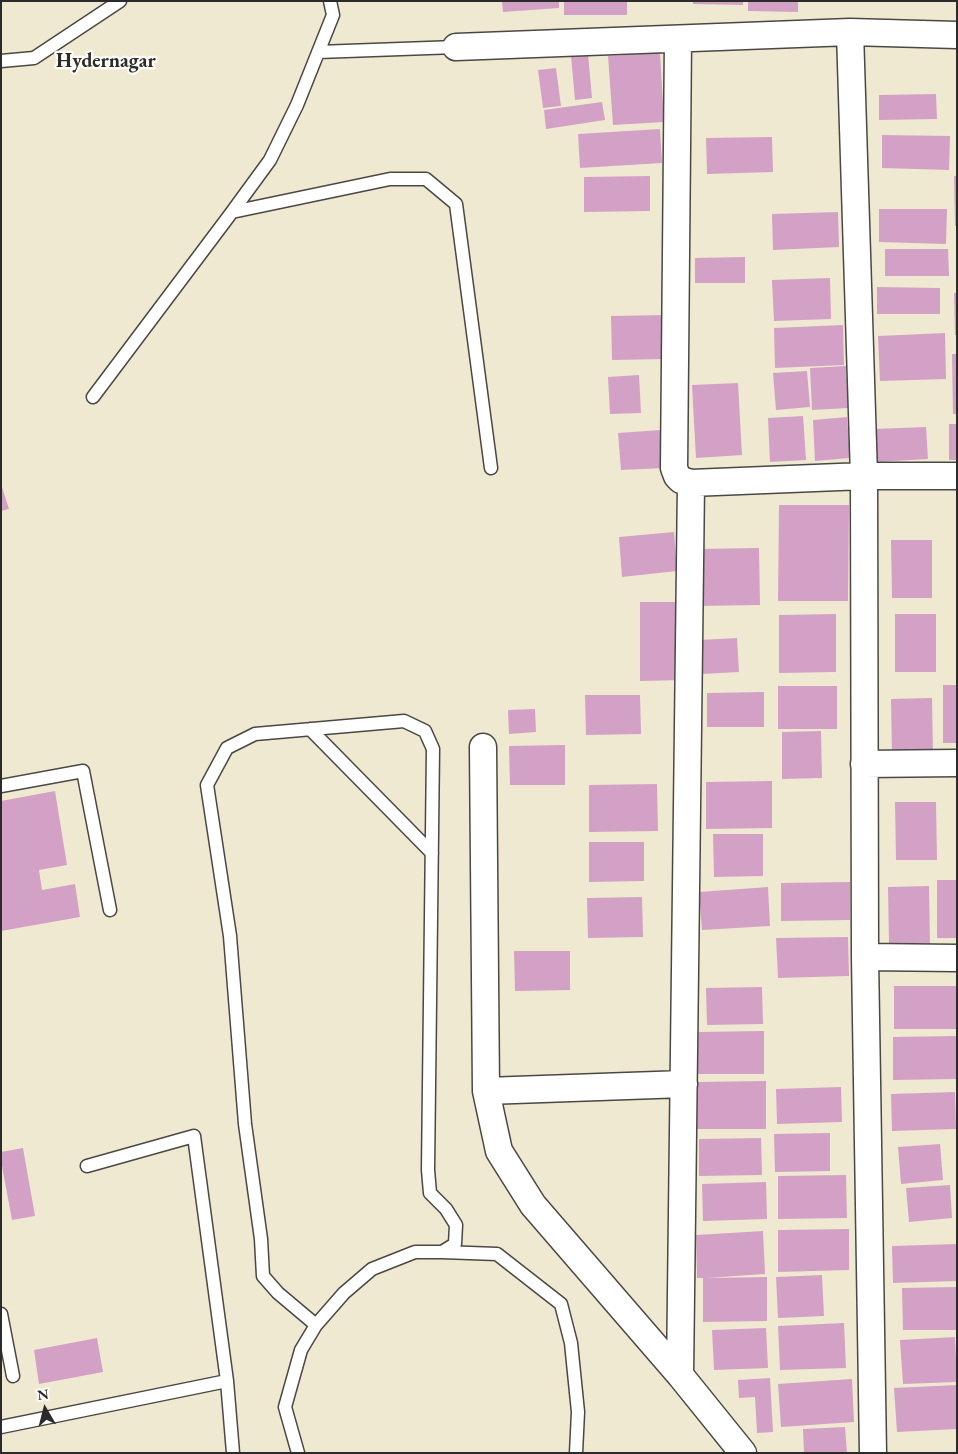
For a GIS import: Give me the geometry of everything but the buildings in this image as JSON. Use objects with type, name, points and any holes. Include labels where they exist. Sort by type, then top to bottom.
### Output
[{"type":"street","points":[[456,47],[850,32],[957,35]]},
{"type":"street","points":[[850,32],[864,476],[865,957],[873,1453]]},
{"type":"street","points":[[678,39],[674,468],[681,480],[691,483],[864,476],[957,476]]},
{"type":"street","points":[[680,1375],[691,483]]},
{"type":"street","points":[[483,747],[486,1091],[498,1151],[534,1205],[680,1375],[743,1453]]},
{"type":"street","points":[[864,764],[957,763]]},
{"type":"street","points":[[865,957],[957,958]]},
{"type":"street","points":[[486,1091],[684,1084]]},
{"type":"lane","points":[[1,61],[34,58],[120,1]]},
{"type":"lane","points":[[93,396],[270,160],[297,105],[333,15],[330,1]]},
{"type":"lane","points":[[318,52],[456,47]]},
{"type":"lane","points":[[232,212],[390,179],[426,179],[456,204],[491,468]]},
{"type":"lane","points":[[316,1325],[278,1293],[263,1276],[261,1239],[245,1124],[230,936],[207,785],[227,748],[255,734],[404,721],[425,731],[433,749],[428,1170],[430,1193],[446,1209],[456,1225],[455,1244],[442,1252]]},
{"type":"lane","points":[[310,729],[432,853]]},
{"type":"lane","points":[[1,786],[82,771],[110,910]]},
{"type":"lane","points":[[87,1166],[194,1136],[227,1381],[233,1453]]},
{"type":"lane","points":[[298,1453],[285,1407],[300,1350],[316,1325],[344,1293],[372,1268],[415,1252],[497,1254],[562,1304],[571,1343],[578,1412],[576,1453]]},
{"type":"lane","points":[[1,1314],[13,1376]]},
{"type":"lane","points":[[1,1427],[227,1381]]},
{"type":"district","name":"Hydernagar","points":[[106,62]]}]
